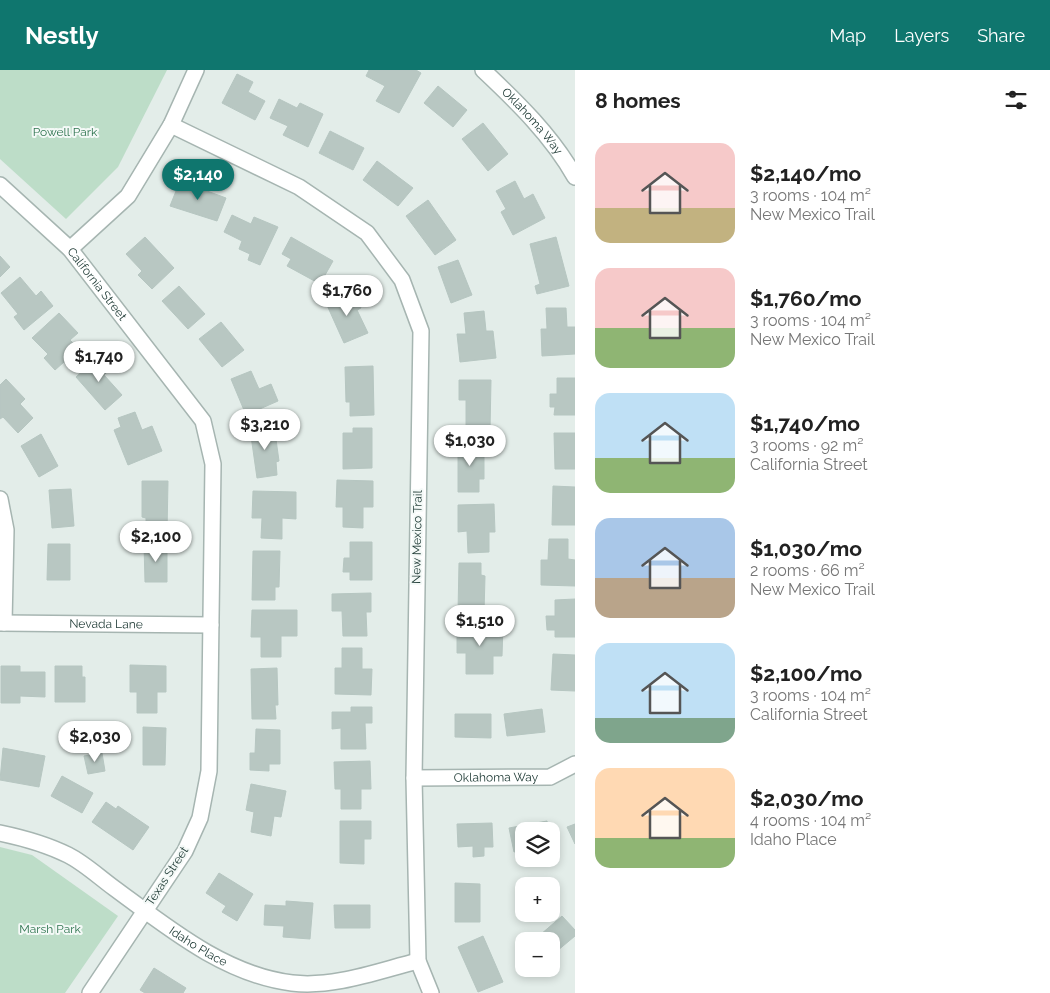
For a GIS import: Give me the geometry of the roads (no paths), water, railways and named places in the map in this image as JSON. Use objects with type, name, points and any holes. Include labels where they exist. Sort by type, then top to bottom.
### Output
[{"type":"street","points":[[70,249],[128,196],[170,125],[196,70]]},
{"type":"street","name":"Oklahoma Way","points":[[483,70],[515,100],[564,156],[575,177]]},
{"type":"street","name":"New Mexico Trail","points":[[170,125],[298,187],[367,233],[402,280],[420,331],[414,778],[418,960]]},
{"type":"street","name":"California Street","points":[[0,185],[70,249],[203,421],[213,464],[212,625]]},
{"type":"street","points":[[0,498],[6,530],[2,623]]},
{"type":"street","name":"Nevada Lane","points":[[2,623],[212,625]]},
{"type":"street","name":"Texas Street","points":[[90,993],[185,851],[200,818],[209,771],[212,625]]},
{"type":"street","name":"Oklahoma Way","points":[[414,778],[550,777],[575,764]]},
{"type":"street","name":"Idaho Place","points":[[0,833],[31,839],[70,856],[144,911],[216,958],[254,975],[293,983],[334,982],[418,960]]},
{"type":"street","points":[[418,960],[431,993]]},
{"type":"park label","name":"Powell Park","points":[[65,132]]},
{"type":"park label","name":"Marsh Park","points":[[50,929]]}]
